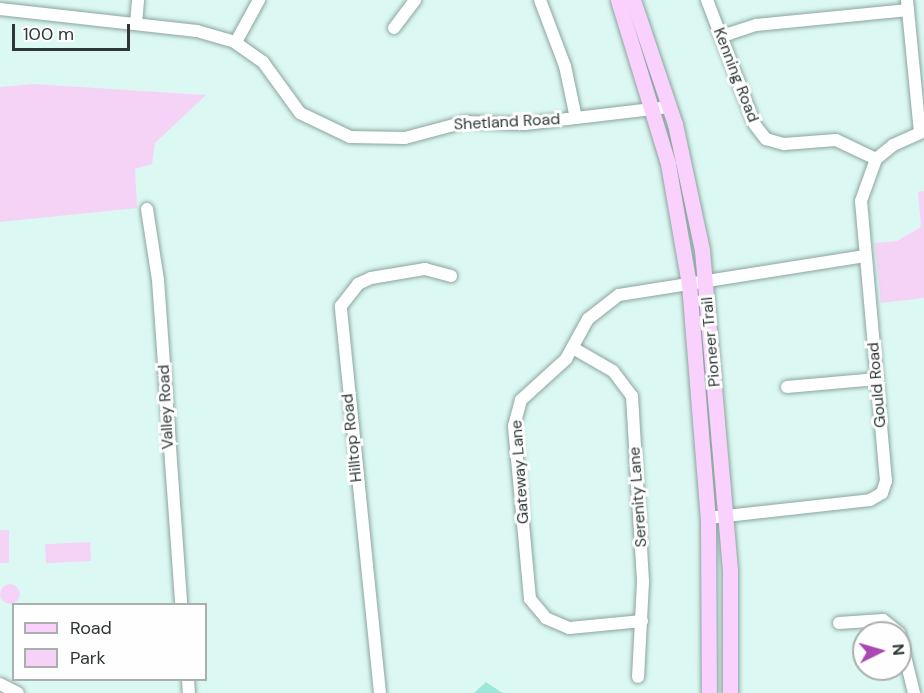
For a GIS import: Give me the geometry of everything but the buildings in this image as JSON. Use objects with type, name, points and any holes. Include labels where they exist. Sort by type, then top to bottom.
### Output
[{"type":"main road","name":"Pioneer Trail","points":[[618,0],[653,109],[689,284],[708,518],[709,693]]},
{"type":"main road","name":"Pioneer Trail","points":[[633,0],[669,107],[692,192],[706,282],[726,516],[730,693]]},
{"type":"street","points":[[136,24],[138,0]]},
{"type":"street","points":[[236,42],[259,0]]},
{"type":"street","points":[[394,28],[415,0]]},
{"type":"street","points":[[540,0],[569,79],[576,118]]},
{"type":"street","name":"Kenning Road","points":[[707,0],[755,125],[766,139],[784,144],[836,140],[876,159]]},
{"type":"street","points":[[722,36],[756,26],[907,5],[922,131],[876,159]]},
{"type":"street","name":"Shetland Road","points":[[0,9],[197,31],[236,42],[263,62],[300,113],[335,138],[390,139],[465,122],[576,118],[669,107]]},
{"type":"street","name":"Gould Road","points":[[708,518],[885,497],[886,481],[861,201],[876,159]]},
{"type":"street","name":"Valley Road","points":[[147,209],[158,280],[181,603]]},
{"type":"street","name":"Gateway Lane","points":[[642,621],[569,628],[546,618],[526,588],[515,418],[521,400],[573,348],[588,319],[609,301],[689,284],[865,256]]},
{"type":"street","name":"Hilltop Road","points":[[380,693],[341,306],[358,284],[371,278],[425,269],[451,276]]},
{"type":"street","name":"Serenity Lane","points":[[573,348],[613,371],[632,396],[642,621],[638,677]]},
{"type":"street","points":[[787,387],[877,379]]},
{"type":"street","points":[[868,621],[884,621]]},
{"type":"street","points":[[839,623],[852,622]]},
{"type":"street","points":[[0,684],[18,693]]},
{"type":"green space","points":[[33,84],[206,95],[155,143],[152,164],[135,169],[137,208],[0,222],[0,87]]},
{"type":"green space","points":[[924,191],[924,298],[881,303],[875,243],[897,241],[921,227],[918,192]]},
{"type":"green space","points":[[0,530],[9,530],[9,563],[0,563]]},
{"type":"green space","points":[[90,542],[91,561],[46,563],[45,544]]},
{"type":"green space","points":[[6,584],[14,584],[20,590],[20,598],[15,603],[6,604],[0,598],[0,590]]},
{"type":"shaded area","points":[[486,682],[501,692],[504,693],[474,693]]}]
